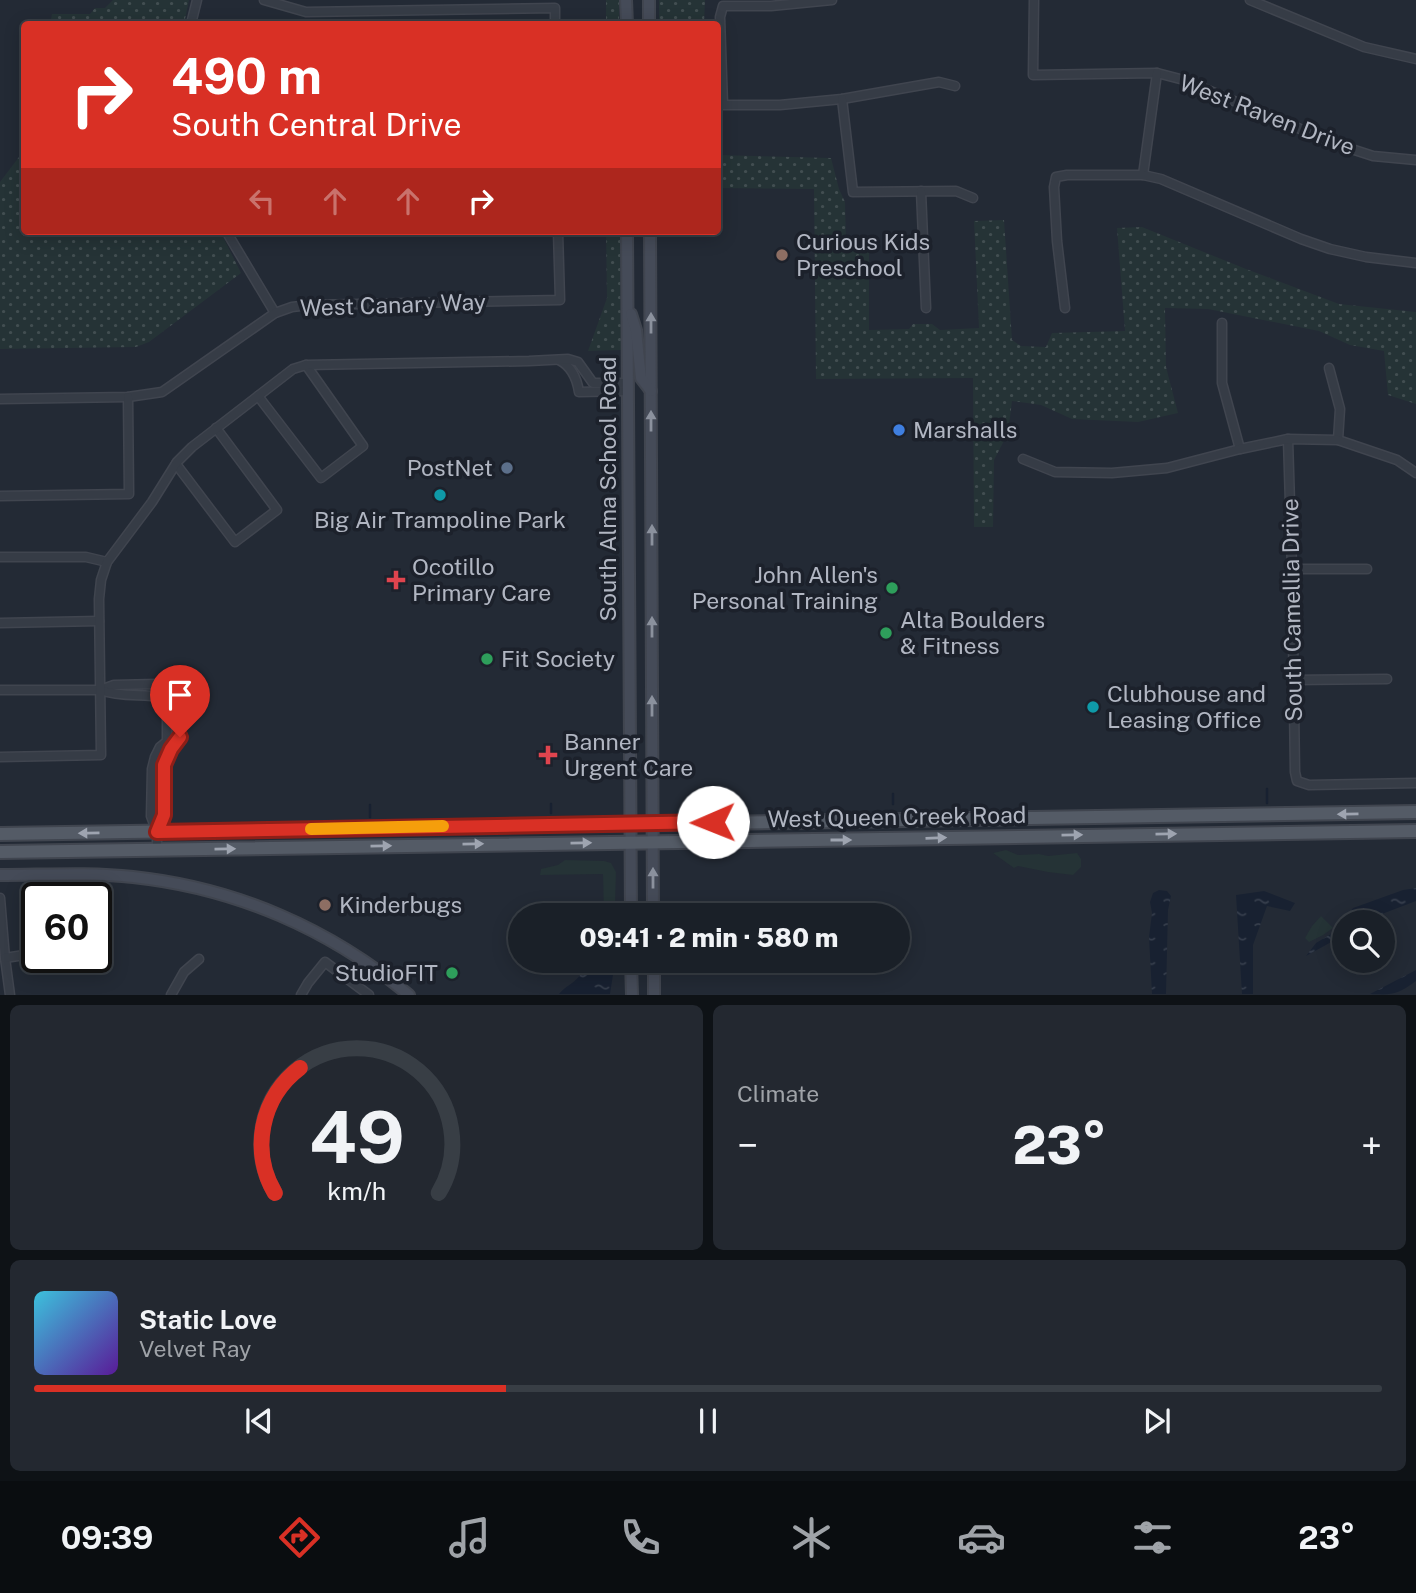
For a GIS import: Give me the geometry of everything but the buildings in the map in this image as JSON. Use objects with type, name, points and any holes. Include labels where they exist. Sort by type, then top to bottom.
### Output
[{"type":"main road","points":[[626,0],[626,21]]},
{"type":"main road","points":[[649,0],[649,21]]},
{"type":"main road","name":"South Alma School Road","points":[[627,235],[631,903]]},
{"type":"main road","name":"South Alma School Road","points":[[650,235],[653,903]]},
{"type":"main road","points":[[627,302],[636,330],[641,378],[651,391]]},
{"type":"main road","name":"West Queen Creek Road","points":[[0,834],[1416,813]]},
{"type":"main road","points":[[770,841],[777,830],[812,828],[848,820]]},
{"type":"main road","name":"West Queen Creek Road","points":[[0,852],[1416,831]]},
{"type":"main road","points":[[0,876],[85,874],[132,877],[224,894],[277,913],[325,936],[363,960],[409,995]]},
{"type":"main road","points":[[631,973],[632,995]]},
{"type":"main road","points":[[654,973],[654,995]]},
{"type":"street","points":[[192,21],[197,0]]},
{"type":"street","points":[[264,0],[306,12],[515,4],[555,8],[555,21]]},
{"type":"street","points":[[508,0],[515,4]]},
{"type":"street","points":[[720,21],[723,6],[771,6],[832,0]]},
{"type":"street","name":"West Raven Drive","points":[[1034,0],[1033,75],[1157,74],[1184,80],[1336,144],[1373,156],[1416,160]]},
{"type":"street","points":[[1250,0],[1364,47],[1416,58]]},
{"type":"street","points":[[721,46],[723,105],[780,105],[842,99],[939,82],[955,86]]},
{"type":"street","points":[[1143,175],[1157,74]]},
{"type":"street","points":[[842,99],[853,192],[956,191],[973,198]]},
{"type":"street","points":[[1065,308],[1054,187],[1056,177],[1067,175],[1143,175],[1161,179],[1311,243],[1366,257],[1416,263]]},
{"type":"street","points":[[921,191],[926,308]]},
{"type":"street","points":[[228,235],[275,313]]},
{"type":"street","name":"West Canary Way","points":[[0,399],[128,397],[162,392],[275,313],[292,307],[560,300],[558,235]]},
{"type":"street","points":[[1222,323],[1222,383],[1240,449]]},
{"type":"street","points":[[0,757],[101,755],[99,621],[100,590],[107,562],[176,464],[192,447],[293,369],[306,365],[568,359],[578,362],[593,383],[628,387]]},
{"type":"street","points":[[559,360],[576,378],[579,392],[628,387]]},
{"type":"street","points":[[258,396],[321,478],[363,446],[306,365]]},
{"type":"street","points":[[1329,368],[1340,409],[1338,440]]},
{"type":"street","points":[[0,496],[129,494],[128,397]]},
{"type":"street","points":[[176,464],[235,542],[277,510],[216,428]]},
{"type":"street","points":[[1023,459],[1055,472],[1112,473],[1167,468],[1287,439],[1338,440],[1397,460],[1416,473]]},
{"type":"street","name":"South Camellia Drive","points":[[1287,439],[1297,780],[1309,785],[1416,783]]},
{"type":"street","points":[[0,557],[86,557],[107,562]]},
{"type":"street","points":[[1292,569],[1367,569]]},
{"type":"street","points":[[0,623],[99,621]]},
{"type":"street","points":[[1293,680],[1387,679]]},
{"type":"street","points":[[100,690],[114,685],[158,684],[166,687],[176,702],[177,730],[180,737]]},
{"type":"street","points":[[0,690],[100,690],[115,695],[161,697],[167,703],[167,741]]},
{"type":"street","points":[[157,850],[157,832],[151,816],[152,769],[160,747],[170,739],[180,737]]},
{"type":"street","points":[[157,832],[164,815],[164,765],[180,737]]},
{"type":"street","points":[[0,898],[10,995]]},
{"type":"street","points":[[5,958],[21,956]]},
{"type":"street","points":[[172,995],[184,972],[199,959]]},
{"type":"street","points":[[301,995],[325,962],[369,995]]},
{"type":"shaded area","points":[[113,0],[189,0],[185,21],[51,21],[52,14],[90,14],[95,8],[105,8]]},
{"type":"shaded area","points":[[606,0],[619,0],[619,21],[606,21]]},
{"type":"shaded area","points":[[659,0],[705,0],[704,21],[659,21]]},
{"type":"shaded area","points":[[21,149],[21,235],[222,235],[241,273],[149,342],[136,347],[0,349],[0,182],[19,157]]},
{"type":"shaded area","points":[[721,155],[831,158],[845,202],[846,242],[869,241],[869,330],[909,329],[913,324],[932,324],[940,330],[979,328],[974,221],[1004,220],[1012,340],[1021,346],[1046,347],[1052,333],[1125,331],[1117,228],[1142,227],[1339,304],[1416,312],[1416,404],[1388,395],[1384,351],[1350,345],[1319,331],[1208,309],[1165,308],[1166,367],[1178,413],[1138,422],[1072,419],[1041,405],[1012,401],[1008,433],[994,460],[993,527],[974,527],[973,378],[816,379],[814,189],[721,188]]},
{"type":"shaded area","points":[[606,235],[620,235],[621,350],[588,351],[607,298]]},
{"type":"shaded area","points":[[1006,850],[1018,855],[1077,853],[1081,859],[1081,867],[1073,875],[1018,866],[1014,868],[993,853]]},
{"type":"shaded area","points":[[565,860],[611,863],[616,872],[615,903],[604,903],[603,874],[540,875],[541,869],[558,865]]},
{"type":"shaded area","points":[[1321,916],[1332,929],[1309,942],[1305,938]]},
{"type":"water","points":[[1416,888],[1416,901],[1392,910],[1352,910],[1353,908]]},
{"type":"water","points":[[1159,890],[1167,891],[1171,896],[1168,910],[1166,994],[1152,994],[1150,902],[1153,893]]},
{"type":"water","points":[[1264,891],[1295,903],[1290,911],[1267,906],[1253,945],[1253,994],[1242,994],[1236,895]]},
{"type":"water","points":[[1332,933],[1332,942],[1306,956],[1316,943]]},
{"type":"water","points":[[1416,970],[1416,981],[1399,992],[1370,994]]},
{"type":"water","points":[[613,973],[610,994],[559,994],[581,974]]},
{"type":"waterway","points":[[1267,789],[1267,803]]},
{"type":"waterway","points":[[893,794],[893,804]]},
{"type":"waterway","points":[[551,804],[551,813]]},
{"type":"waterway","points":[[370,805],[370,817]]},
{"type":"slow traffic","points":[[311,829],[443,826]]},
{"type":"place","name":"Curious Kids Preschool","points":[[782,255]]},
{"type":"place","name":"Marshalls","points":[[899,430]]},
{"type":"place","name":"PostNet","points":[[507,468]]},
{"type":"place","name":"Big Air Trampoline Park","points":[[440,495]]},
{"type":"place","name":"Ocotillo Primary Care","points":[[396,580]]},
{"type":"place","name":"John Allen's Personal Training","points":[[892,588]]},
{"type":"place","name":"Alta Boulders & Fitness","points":[[886,633]]},
{"type":"place","name":"Fit Society","points":[[487,659]]},
{"type":"place","name":"Clubhouse and Leasing Office","points":[[1093,707]]},
{"type":"place","name":"Banner Urgent Care","points":[[548,755]]},
{"type":"place","name":"Kinderbugs","points":[[325,905]]},
{"type":"place","name":"StudioFIT","points":[[452,973]]},
{"type":"route","points":[[180,737],[164,765],[164,815],[157,832],[713,822]]}]
